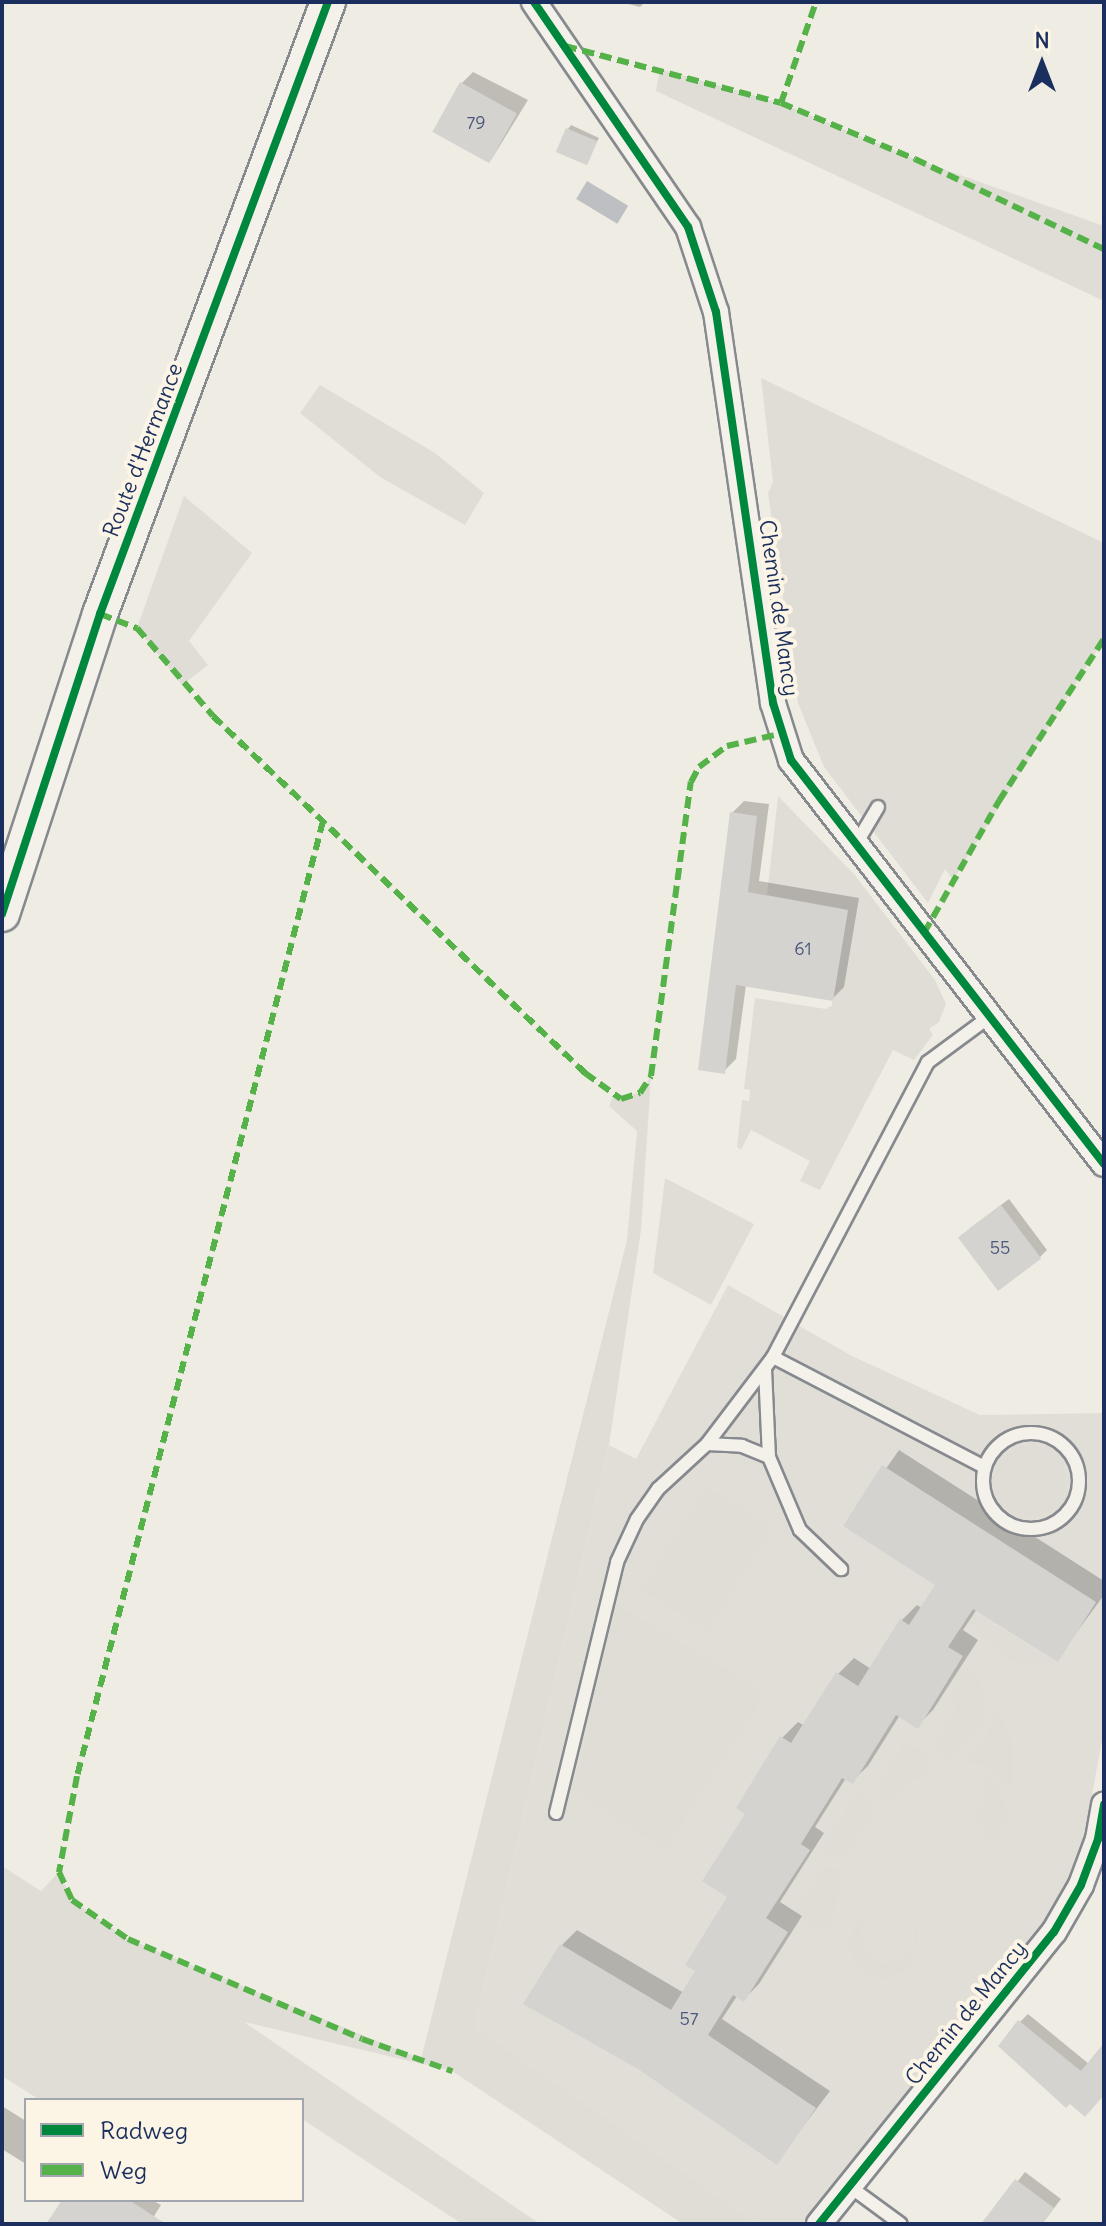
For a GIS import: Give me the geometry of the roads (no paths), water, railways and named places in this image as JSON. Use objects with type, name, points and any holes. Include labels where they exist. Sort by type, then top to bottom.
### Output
[{"type":"main road","name":"Route d'Hermance","points":[[2,914],[100,614],[328,2]]},
{"type":"street","name":"Chemin de Mancy","points":[[534,2],[688,227],[716,312],[779,734],[791,760],[1104,1164]]},
{"type":"street","name":"Chemin de Mancy","points":[[819,2224],[1054,1932],[1098,1863],[1104,1805]]},
{"type":"lane","points":[[856,844],[878,807]]},
{"type":"lane","points":[[556,1813],[617,1562],[645,1505],[707,1444],[773,1357],[912,1086],[937,1052],[989,1017]]},
{"type":"lane","points":[[773,1357],[984,1467]]},
{"type":"lane","points":[[765,1369],[769,1457],[800,1530],[841,1569]]},
{"type":"lane","points":[[1038,1433],[1052,1438],[1073,1457],[1079,1481],[1077,1496],[1051,1525],[1017,1528],[1004,1522],[986,1502],[984,1467],[1000,1443],[1038,1433]]},
{"type":"lane","points":[[707,1444],[742,1446],[769,1457]]},
{"type":"lane","points":[[849,2186],[901,2224]]}]
